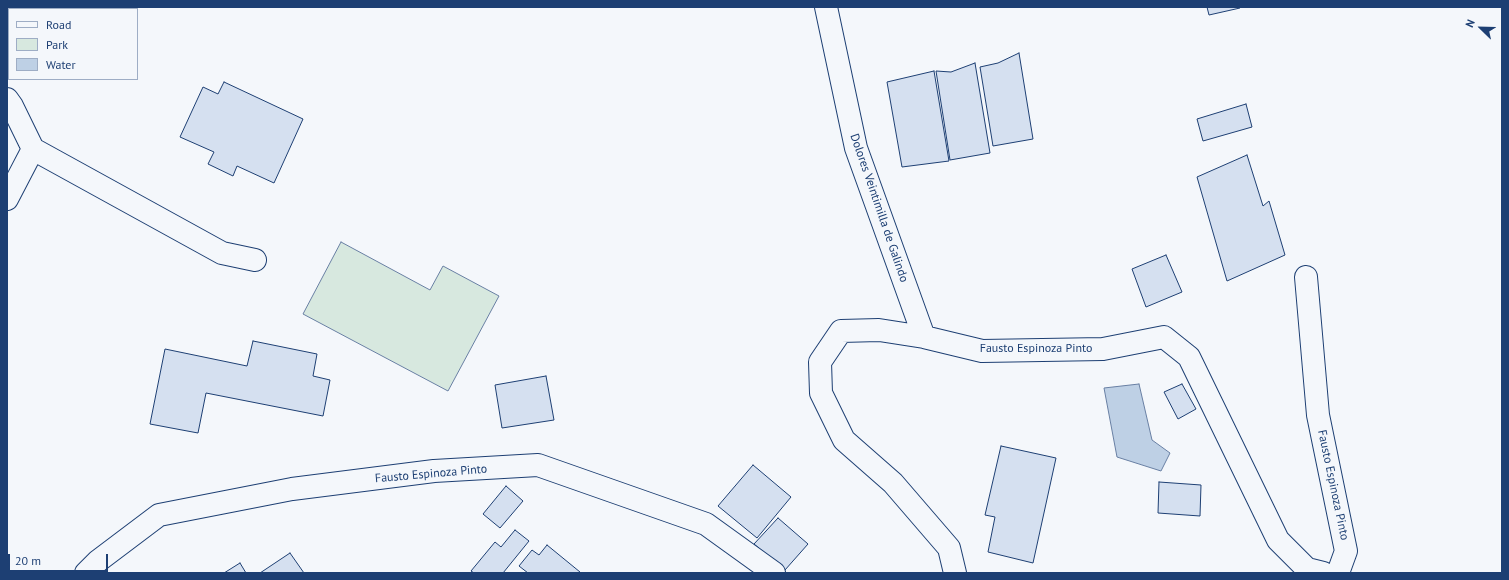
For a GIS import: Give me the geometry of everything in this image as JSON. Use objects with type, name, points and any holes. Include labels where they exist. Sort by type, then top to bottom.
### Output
[{"type":"street","name":"Dolores Veintimilla de Galindo","points":[[826,7],[856,148],[924,337]]},
{"type":"street","points":[[7,99],[12,106],[33,149],[222,253],[255,260]]},
{"type":"street","points":[[7,199],[33,149]]},
{"type":"street","name":"Fausto Espinoza Pinto","points":[[1306,277],[1318,415],[1346,551],[1338,573]]},
{"type":"street","name":"Fausto Espinoza Pinto","points":[[955,573],[949,548],[893,483],[844,440],[820,392],[820,362],[841,331],[879,330],[924,337],[982,351],[1103,348],[1164,337],[1189,357],[1278,540],[1307,569],[1323,573]]},
{"type":"street","name":"Fausto Espinoza Pinto","points":[[86,573],[98,561],[159,516],[292,489],[434,472],[538,465],[706,524],[774,573]]},
{"type":"green space","points":[[341,242],[430,290],[443,266],[499,296],[448,391],[303,314]]},
{"type":"water","points":[[1139,384],[1152,440],[1170,453],[1161,471],[1117,457],[1104,388]]},
{"type":"building","points":[[7,7],[74,8],[8,8],[8,18]]},
{"type":"building","points":[[1207,7],[1240,7],[1240,8],[1209,15]]},
{"type":"building","points":[[1019,53],[1033,139],[993,146],[980,67],[998,63]]},
{"type":"building","points":[[975,63],[990,153],[950,160],[936,71],[951,72]]},
{"type":"building","points":[[934,71],[949,161],[902,167],[887,82]]},
{"type":"building","points":[[224,82],[303,119],[274,183],[237,166],[233,176],[208,164],[214,152],[180,137],[203,87],[218,94]]},
{"type":"building","points":[[1246,104],[1252,127],[1203,141],[1197,119]]},
{"type":"building","points":[[1247,155],[1263,206],[1269,201],[1285,255],[1227,281],[1197,177]]},
{"type":"building","points":[[1166,255],[1182,292],[1146,307],[1132,269]]},
{"type":"building","points":[[253,341],[317,354],[313,376],[330,380],[323,416],[206,393],[198,433],[150,424],[165,349],[247,366]]},
{"type":"building","points":[[546,376],[554,420],[502,428],[495,385]]},
{"type":"building","points":[[1182,384],[1196,409],[1178,419],[1164,392]]},
{"type":"building","points":[[1001,446],[1056,458],[1033,563],[988,552],[995,517],[985,515]]},
{"type":"building","points":[[753,465],[791,497],[757,538],[718,506]]},
{"type":"building","points":[[1159,482],[1201,485],[1200,516],[1158,513]]},
{"type":"building","points":[[506,486],[523,501],[500,528],[483,514]]},
{"type":"building","points":[[778,518],[808,544],[785,570],[754,544]]},
{"type":"building","points":[[515,530],[529,541],[503,573],[474,573],[471,571],[495,542],[501,547]]},
{"type":"building","points":[[547,545],[580,572],[528,573],[519,566],[532,550],[539,555]]},
{"type":"building","points":[[290,553],[304,573],[260,573]]},
{"type":"building","points":[[240,563],[246,573],[224,573]]}]
